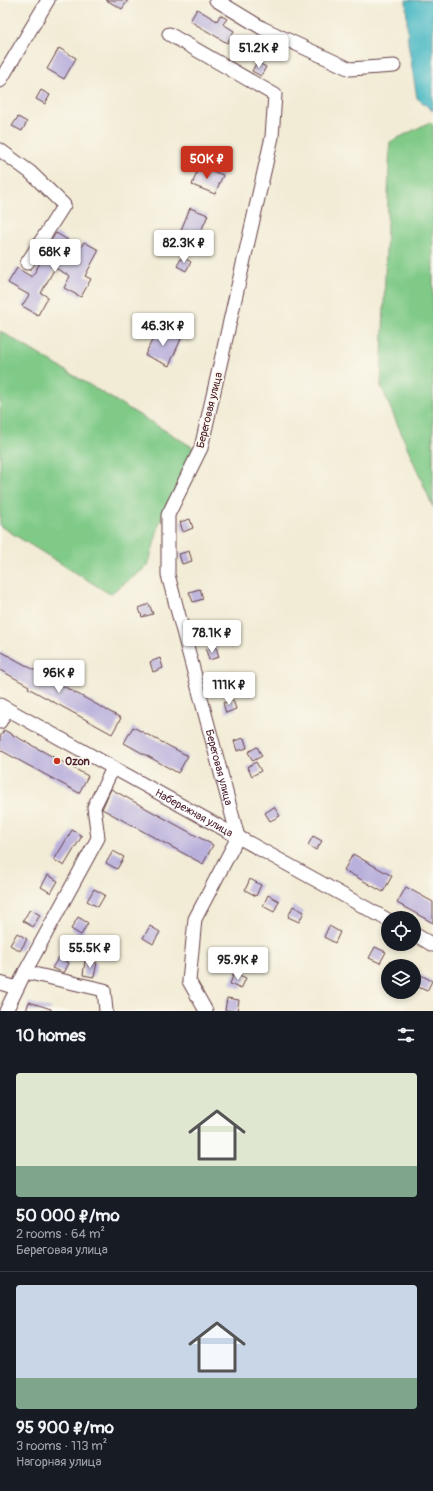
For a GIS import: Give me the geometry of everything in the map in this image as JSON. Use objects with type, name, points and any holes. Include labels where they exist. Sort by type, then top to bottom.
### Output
[{"type":"street","points":[[0,81],[48,0]]},
{"type":"street","points":[[216,0],[262,28],[350,69],[394,66]]},
{"type":"street","name":"Береговая улица","points":[[169,34],[275,95],[272,137],[201,448],[168,515],[168,575],[238,837]]},
{"type":"street","points":[[0,150],[30,172],[64,204],[27,263]]},
{"type":"street","points":[[0,722],[3,707]]},
{"type":"street","name":"Набережная улица","points":[[3,707],[381,916]]},
{"type":"street","points":[[6,1011],[25,972],[98,838],[94,807],[113,768]]},
{"type":"street","points":[[206,1011],[189,980],[195,919],[238,837]]},
{"type":"street","points":[[421,938],[433,945]]},
{"type":"street","points":[[25,972],[104,990],[106,1011]]},
{"type":"street","points":[[0,983],[17,988]]},
{"type":"green space","points":[[430,122],[433,125],[433,507],[381,386],[390,142]]},
{"type":"green space","points":[[0,331],[194,448],[160,522],[148,566],[110,594],[0,526]]},
{"type":"water","points":[[406,0],[433,0],[433,111],[417,98],[408,43]]},
{"type":"building","points":[[106,0],[128,0],[122,9]]},
{"type":"building","points":[[197,9],[217,21],[220,15],[227,19],[223,24],[234,31],[227,43],[190,21]]},
{"type":"building","points":[[59,48],[76,58],[64,79],[47,69]]},
{"type":"building","points":[[257,62],[266,67],[261,76],[252,71]]},
{"type":"building","points":[[41,90],[50,95],[45,104],[36,99]]},
{"type":"building","points":[[18,117],[27,122],[22,131],[12,126]]},
{"type":"building","points":[[199,166],[223,175],[215,194],[192,185]]},
{"type":"building","points":[[190,208],[208,215],[198,238],[181,230]]},
{"type":"building","points":[[56,233],[68,240],[61,252],[74,259],[84,242],[99,250],[85,276],[91,279],[81,297],[64,288],[70,276],[55,268],[41,293],[48,297],[38,315],[22,306],[29,295],[8,283],[17,268],[32,277],[45,254],[43,252]]},
{"type":"building","points":[[182,257],[191,262],[186,271],[177,266]]},
{"type":"building","points":[[158,328],[181,339],[169,366],[145,355]]},
{"type":"building","points":[[190,519],[193,528],[183,532],[180,522]]},
{"type":"building","points":[[189,551],[192,561],[182,564],[179,554]]},
{"type":"building","points":[[200,589],[203,599],[193,602],[189,592]]},
{"type":"building","points":[[149,604],[153,614],[142,617],[139,608]]},
{"type":"building","points":[[208,622],[211,632],[201,635],[198,625]]},
{"type":"building","points":[[216,647],[219,657],[209,660],[206,650]]},
{"type":"building","points":[[0,651],[121,718],[112,734],[28,688],[29,686],[0,670]]},
{"type":"building","points":[[160,658],[163,668],[153,672],[150,662]]},
{"type":"building","points":[[233,700],[236,709],[226,713],[223,703]]},
{"type":"building","points":[[133,727],[188,756],[178,773],[124,743]]},
{"type":"building","points":[[4,730],[88,776],[79,793],[0,750],[0,737]]},
{"type":"building","points":[[244,738],[247,748],[237,751],[234,741]]},
{"type":"building","points":[[257,747],[262,756],[253,761],[248,752]]},
{"type":"building","points":[[256,762],[261,771],[252,776],[247,767]]},
{"type":"building","points":[[111,789],[213,845],[203,864],[102,809]]},
{"type":"building","points":[[274,807],[280,816],[270,821],[265,813]]},
{"type":"building","points":[[72,830],[82,836],[64,866],[54,860]]},
{"type":"building","points":[[313,836],[322,841],[316,850],[308,845]]},
{"type":"building","points":[[113,851],[124,857],[117,869],[106,863]]},
{"type":"building","points":[[353,854],[392,876],[383,892],[344,870]]},
{"type":"building","points":[[48,875],[58,881],[51,893],[41,887]]},
{"type":"building","points":[[250,879],[261,885],[256,896],[245,890]]},
{"type":"building","points":[[406,887],[433,902],[433,923],[421,916],[421,911],[411,911],[397,903]]},
{"type":"building","points":[[94,889],[105,895],[98,907],[87,901]]},
{"type":"building","points":[[268,895],[279,901],[274,912],[263,906]]},
{"type":"building","points":[[293,906],[304,912],[299,922],[288,917]]},
{"type":"building","points":[[30,909],[40,915],[33,927],[23,921]]},
{"type":"building","points":[[78,917],[88,923],[81,935],[71,929]]},
{"type":"building","points":[[150,926],[160,932],[153,944],[143,938]]},
{"type":"building","points":[[329,926],[340,932],[335,943],[324,937]]},
{"type":"building","points":[[17,933],[27,939],[20,951],[10,945]]},
{"type":"building","points":[[375,947],[386,952],[380,963],[369,958]]},
{"type":"building","points":[[59,957],[69,963],[64,973],[52,968]]},
{"type":"building","points":[[85,961],[97,963],[94,977],[83,975]]},
{"type":"building","points":[[234,973],[246,978],[241,989],[230,984]]},
{"type":"building","points":[[421,975],[432,981],[427,991],[421,988]]},
{"type":"building","points":[[227,998],[239,1000],[237,1011],[225,1010]]},
{"type":"building","points":[[29,1002],[51,1009],[51,1011],[26,1011]]},
{"type":"place","name":"Ozon","points":[[57,761]]}]
